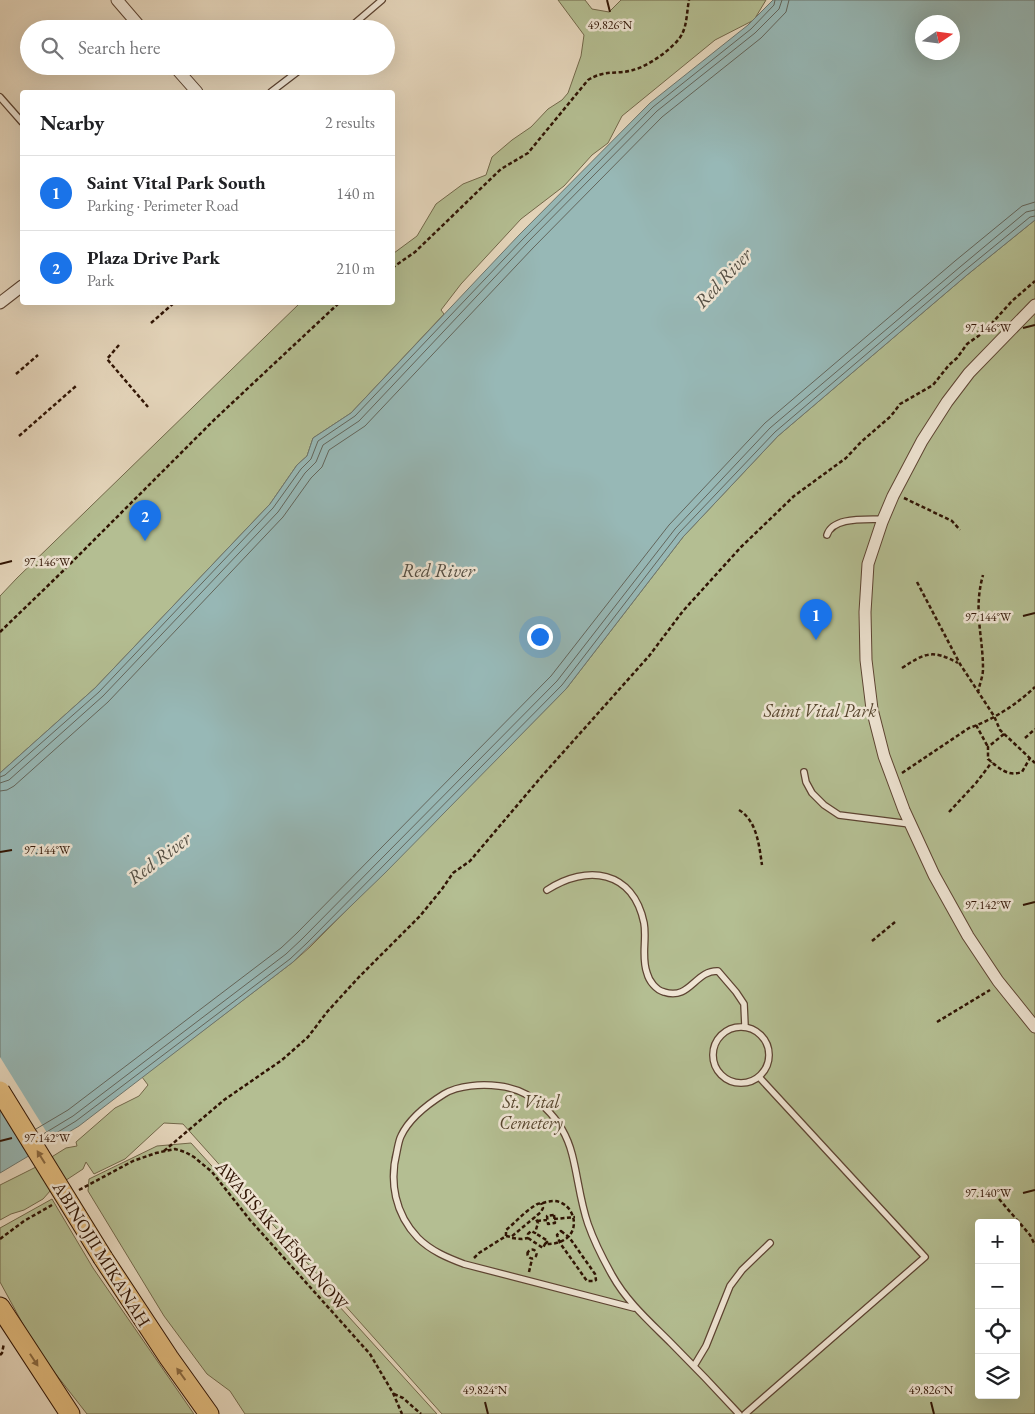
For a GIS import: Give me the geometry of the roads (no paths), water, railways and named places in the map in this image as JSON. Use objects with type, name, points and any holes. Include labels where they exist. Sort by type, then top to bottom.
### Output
[{"type":"main road","name":"ABINOJII MIKANAH","points":[[0,1091],[103,1258],[159,1344],[209,1414]]},
{"type":"main road","points":[[4,1313],[70,1414]]},
{"type":"street","points":[[117,0],[134,20]]},
{"type":"street","points":[[182,75],[195,90]]},
{"type":"street","points":[[0,302],[20,287]]},
{"type":"street","points":[[1035,305],[975,366],[922,441],[894,493],[883,519],[868,564],[864,612],[866,660],[872,709],[884,756],[910,824],[934,875],[968,936],[1000,984],[1035,1027]]},
{"type":"lane","points":[[359,20],[382,0]]},
{"type":"lane","points":[[274,90],[293,75]]},
{"type":"lane","points":[[0,97],[20,120]]},
{"type":"lane","points":[[827,535],[828,530],[837,524],[849,521],[883,519]]},
{"type":"lane","points":[[804,772],[806,782],[812,793],[824,805],[839,815],[910,824]]},
{"type":"lane","points":[[547,890],[560,881],[577,876],[603,875],[614,880],[632,893],[638,903],[645,926],[646,973],[657,989],[675,994],[686,990],[710,971],[718,971],[744,1004],[745,1026]]},
{"type":"lane","points":[[745,1026],[754,1029],[767,1042],[769,1061],[759,1076],[751,1081],[733,1082],[724,1078],[718,1071],[714,1062],[714,1044],[727,1030],[745,1026]]},
{"type":"lane","points":[[745,1414],[924,1257],[759,1076]]},
{"type":"lane","points":[[634,1308],[472,1266],[442,1255],[419,1239],[401,1214],[395,1199],[394,1185],[395,1159],[400,1137],[412,1120],[446,1093],[487,1084],[507,1087],[541,1103],[552,1115],[566,1137],[572,1154],[586,1216],[612,1276],[634,1308],[694,1366],[739,1414]]},
{"type":"lane","points":[[694,1366],[706,1346],[730,1286],[742,1270],[770,1243]]},
{"type":"water","name":"Red River","points":[[773,0],[1035,0],[1035,220],[967,275],[778,436],[683,537],[566,689],[385,873],[293,962],[79,1126],[0,1173],[0,773],[95,688],[270,504],[297,465],[307,456],[313,438],[351,413],[519,235],[650,103],[748,25]]},
{"type":"place","name":"Plaza Drive Park","points":[[145,541]]},
{"type":"place","name":"Saint Vital Park South","points":[[816,640]]},
{"type":"park label","name":"Saint Vital Park","points":[[820,710]]},
{"type":"park label","name":"St. Vital Cemetery","points":[[531,1111]]}]
